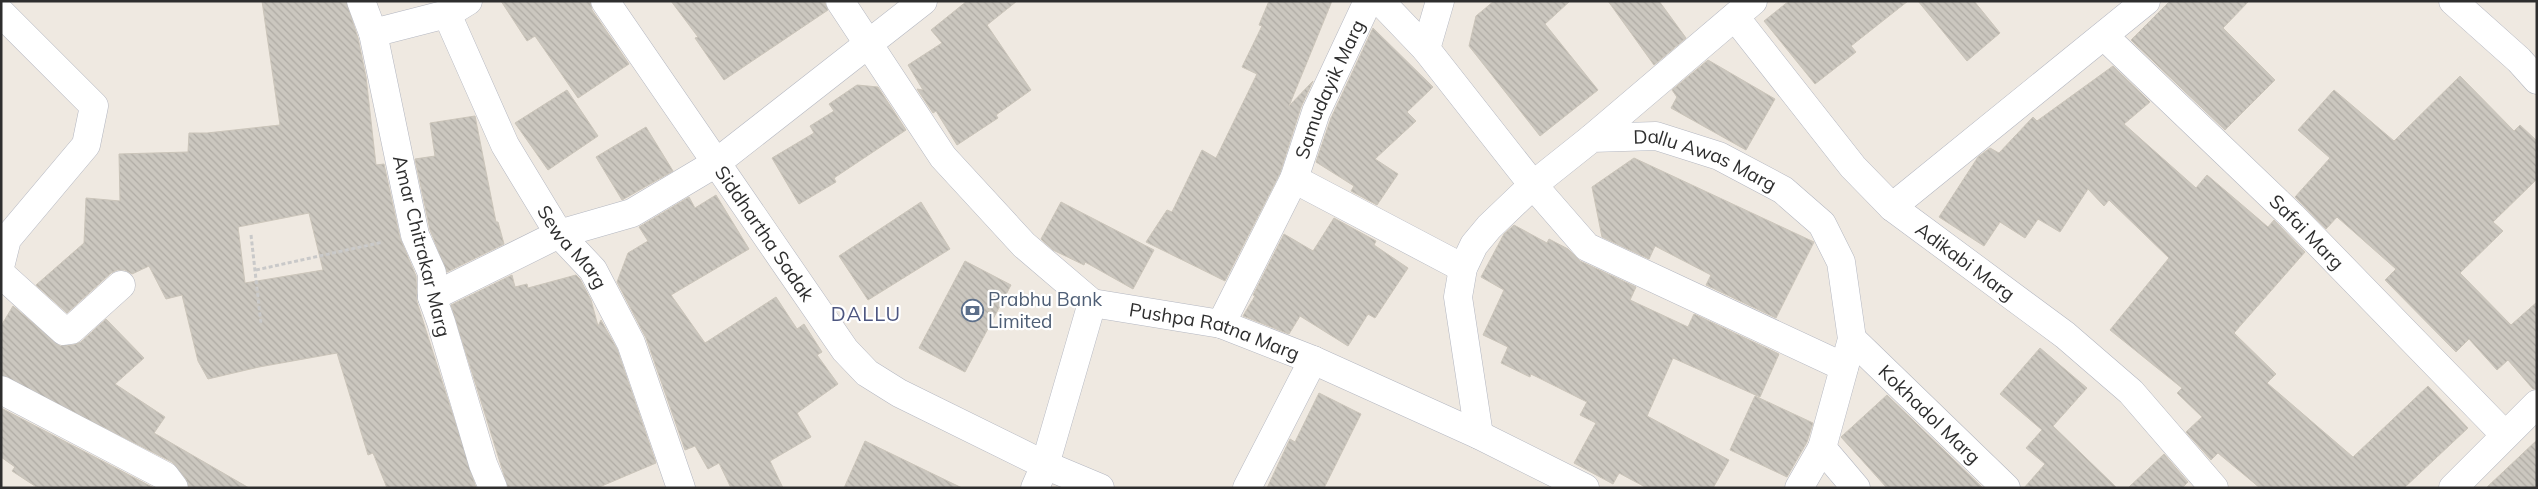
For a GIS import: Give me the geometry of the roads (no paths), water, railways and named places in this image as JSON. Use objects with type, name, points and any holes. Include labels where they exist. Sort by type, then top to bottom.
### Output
[{"type":"street","name":"Amar Chitrakar Marg","points":[[361,1],[373,33],[415,235],[432,273],[432,297],[483,464],[493,488]]},
{"type":"street","name":"Siddhartha Sadak","points":[[605,1],[844,350],[867,373],[1040,477],[1100,488]]},
{"type":"street","points":[[840,1],[943,157],[1024,245],[1092,303],[1040,477]]},
{"type":"street","points":[[432,297],[559,234],[632,213],[716,163],[923,1]]},
{"type":"street","name":"Samudayik Marg","points":[[1221,324],[1294,179],[1316,112],[1368,1]]},
{"type":"street","points":[[1380,1],[1426,49],[1533,185],[1587,248],[1844,367]]},
{"type":"street","points":[[1426,49],[1440,1]]},
{"type":"street","points":[[1892,207],[2146,1]]},
{"type":"street","points":[[2453,1],[2519,60],[2537,80]]},
{"type":"street","points":[[373,33],[457,8]]},
{"type":"street","name":"Sewa Marg","points":[[457,8],[505,146],[559,234],[593,270],[631,343],[681,488]]},
{"type":"street","name":"Adikabi Marg","points":[[1592,138],[1744,9],[1853,167],[1892,207],[2065,335],[2131,392],[2214,488]]},
{"type":"street","points":[[1,13],[94,106],[86,145],[7,239],[1,263]]},
{"type":"street","name":"Safai Marg","points":[[2104,36],[2292,216],[2505,435]]},
{"type":"street","name":"Dallu Awas Marg","points":[[1592,138],[1656,136],[1720,156],[1783,190],[1822,224],[1841,262],[1852,339],[1822,448],[1799,488]]},
{"type":"street","points":[[1478,435],[1458,298],[1463,268],[1474,245],[1489,227],[1533,185],[1592,138]]},
{"type":"street","name":"Samudayik Marg","points":[[1294,179],[1463,268]]},
{"type":"street","points":[[1,274],[64,331],[71,330],[121,285]]},
{"type":"street","name":"Pushpa Ratna Marg","points":[[1092,303],[1221,324],[1313,360],[1478,435],[1584,488]]},
{"type":"street","name":"Kokhadol Marg","points":[[1852,339],[2006,488]]},
{"type":"street","points":[[1246,488],[1313,360]]},
{"type":"street","points":[[1,390],[164,476],[174,488]]},
{"type":"street","points":[[2453,488],[2537,404]]},
{"type":"street","points":[[1822,448],[1856,488]]},
{"type":"place","name":"Prabhu Bank Limited","points":[[972,310]]},
{"type":"district","name":"DALLU","points":[[866,314]]}]
